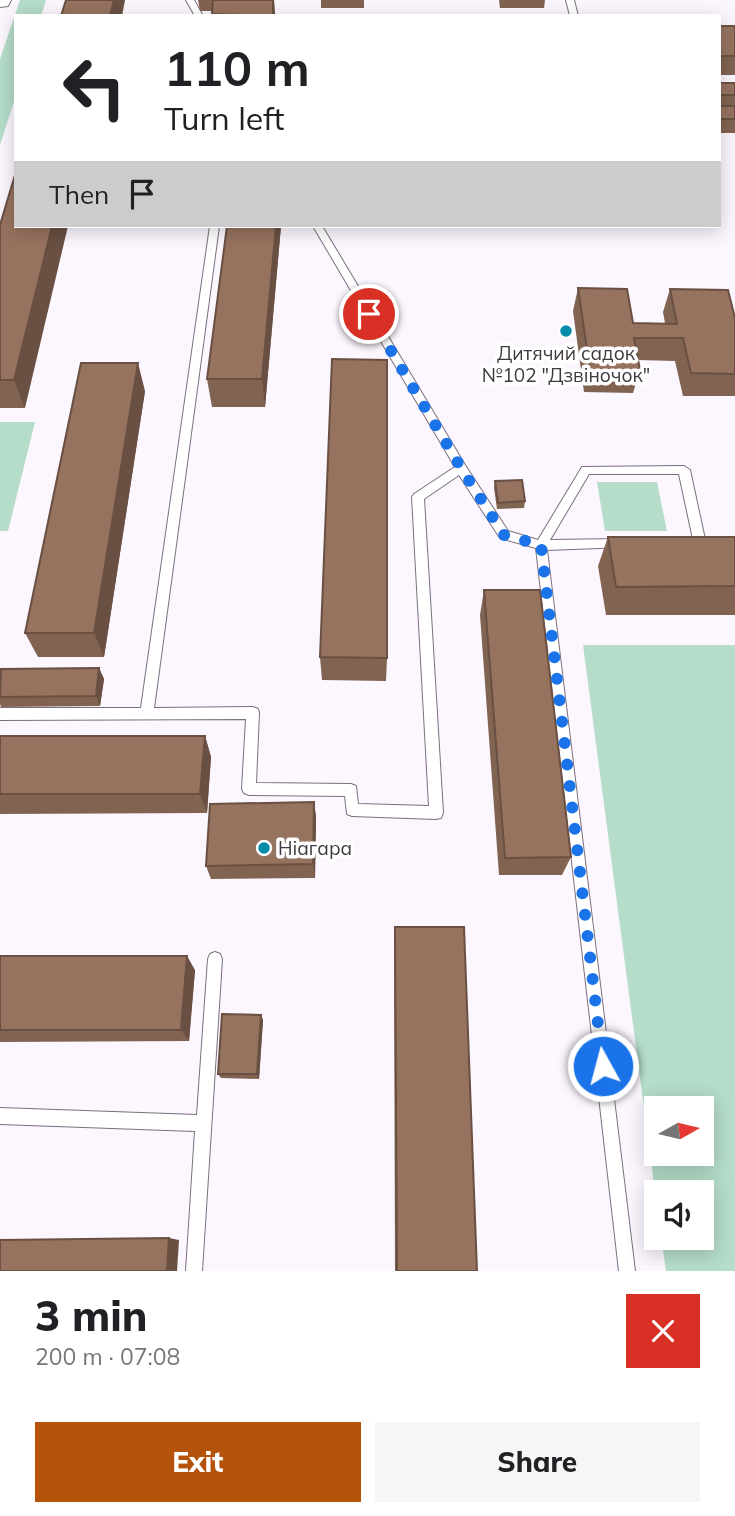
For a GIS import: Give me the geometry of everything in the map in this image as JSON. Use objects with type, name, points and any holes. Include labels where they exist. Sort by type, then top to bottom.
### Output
[{"type":"lane","points":[[147,712],[214,228]]},
{"type":"lane","points":[[318,228],[504,535],[541,545],[634,544]]},
{"type":"lane","points":[[0,714],[253,713],[249,789],[351,790],[352,810],[436,813],[418,497],[461,468]]},
{"type":"lane","points":[[627,1271],[541,545],[586,470],[684,470],[706,544],[687,544]]},
{"type":"lane","points":[[194,1271],[215,959]]},
{"type":"lane","points":[[0,1116],[205,1123]]},
{"type":"green space","points":[[20,0],[46,0],[42,14],[15,14]]},
{"type":"green space","points":[[14,18],[14,101],[0,145],[0,59]]},
{"type":"green space","points":[[0,422],[35,422],[8,531],[0,531]]},
{"type":"green space","points":[[597,482],[657,482],[667,531],[605,531]]},
{"type":"green space","points":[[583,645],[735,645],[735,1271],[666,1271],[663,1250],[714,1250],[714,1180],[653,1180],[652,1166],[714,1166],[714,1096],[644,1096],[644,1108]]},
{"type":"building","points":[[66,0],[114,0],[110,14],[62,14]]},
{"type":"building","points":[[213,0],[273,0],[273,14],[212,14]]},
{"type":"building","points":[[721,26],[735,26],[735,56],[721,56]]},
{"type":"building","points":[[721,83],[735,83],[735,95],[721,95]]},
{"type":"building","points":[[721,106],[735,106],[735,119],[721,119]]},
{"type":"building","points":[[14,178],[14,228],[52,228],[14,380],[0,380],[0,225]]},
{"type":"building","points":[[227,228],[276,228],[262,379],[207,379]]},
{"type":"building","points":[[578,288],[627,289],[633,323],[677,324],[670,289],[728,290],[735,318],[735,374],[691,373],[683,338],[634,338],[640,370],[590,370]]},
{"type":"building","points":[[332,359],[387,360],[387,658],[320,657]]},
{"type":"building","points":[[81,363],[138,363],[94,633],[25,633]]},
{"type":"building","points":[[522,480],[525,501],[498,503],[495,481]]},
{"type":"building","points":[[608,537],[735,537],[735,586],[616,587]]},
{"type":"building","points":[[484,590],[540,590],[571,857],[505,858]]},
{"type":"building","points":[[99,668],[96,696],[0,697],[1,669]]},
{"type":"building","points":[[0,736],[205,736],[200,794],[0,794]]},
{"type":"building","name":"Ніагара","points":[[314,802],[313,864],[206,866],[210,804]]},
{"type":"building","points":[[395,927],[464,927],[477,1271],[397,1271]]},
{"type":"building","points":[[0,956],[187,956],[181,1030],[0,1030]]},
{"type":"building","points":[[222,1014],[261,1015],[257,1074],[218,1074]]},
{"type":"building","points":[[169,1238],[167,1271],[0,1271],[0,1240]]},
{"type":"place","name":"Дитячий садок №102 \"Дзвіночок\"","points":[[566,331]]},
{"type":"place","name":"Ніагара","points":[[264,848]]},
{"type":"route","points":[[369,314],[504,535],[541,545],[603,1066]]}]
